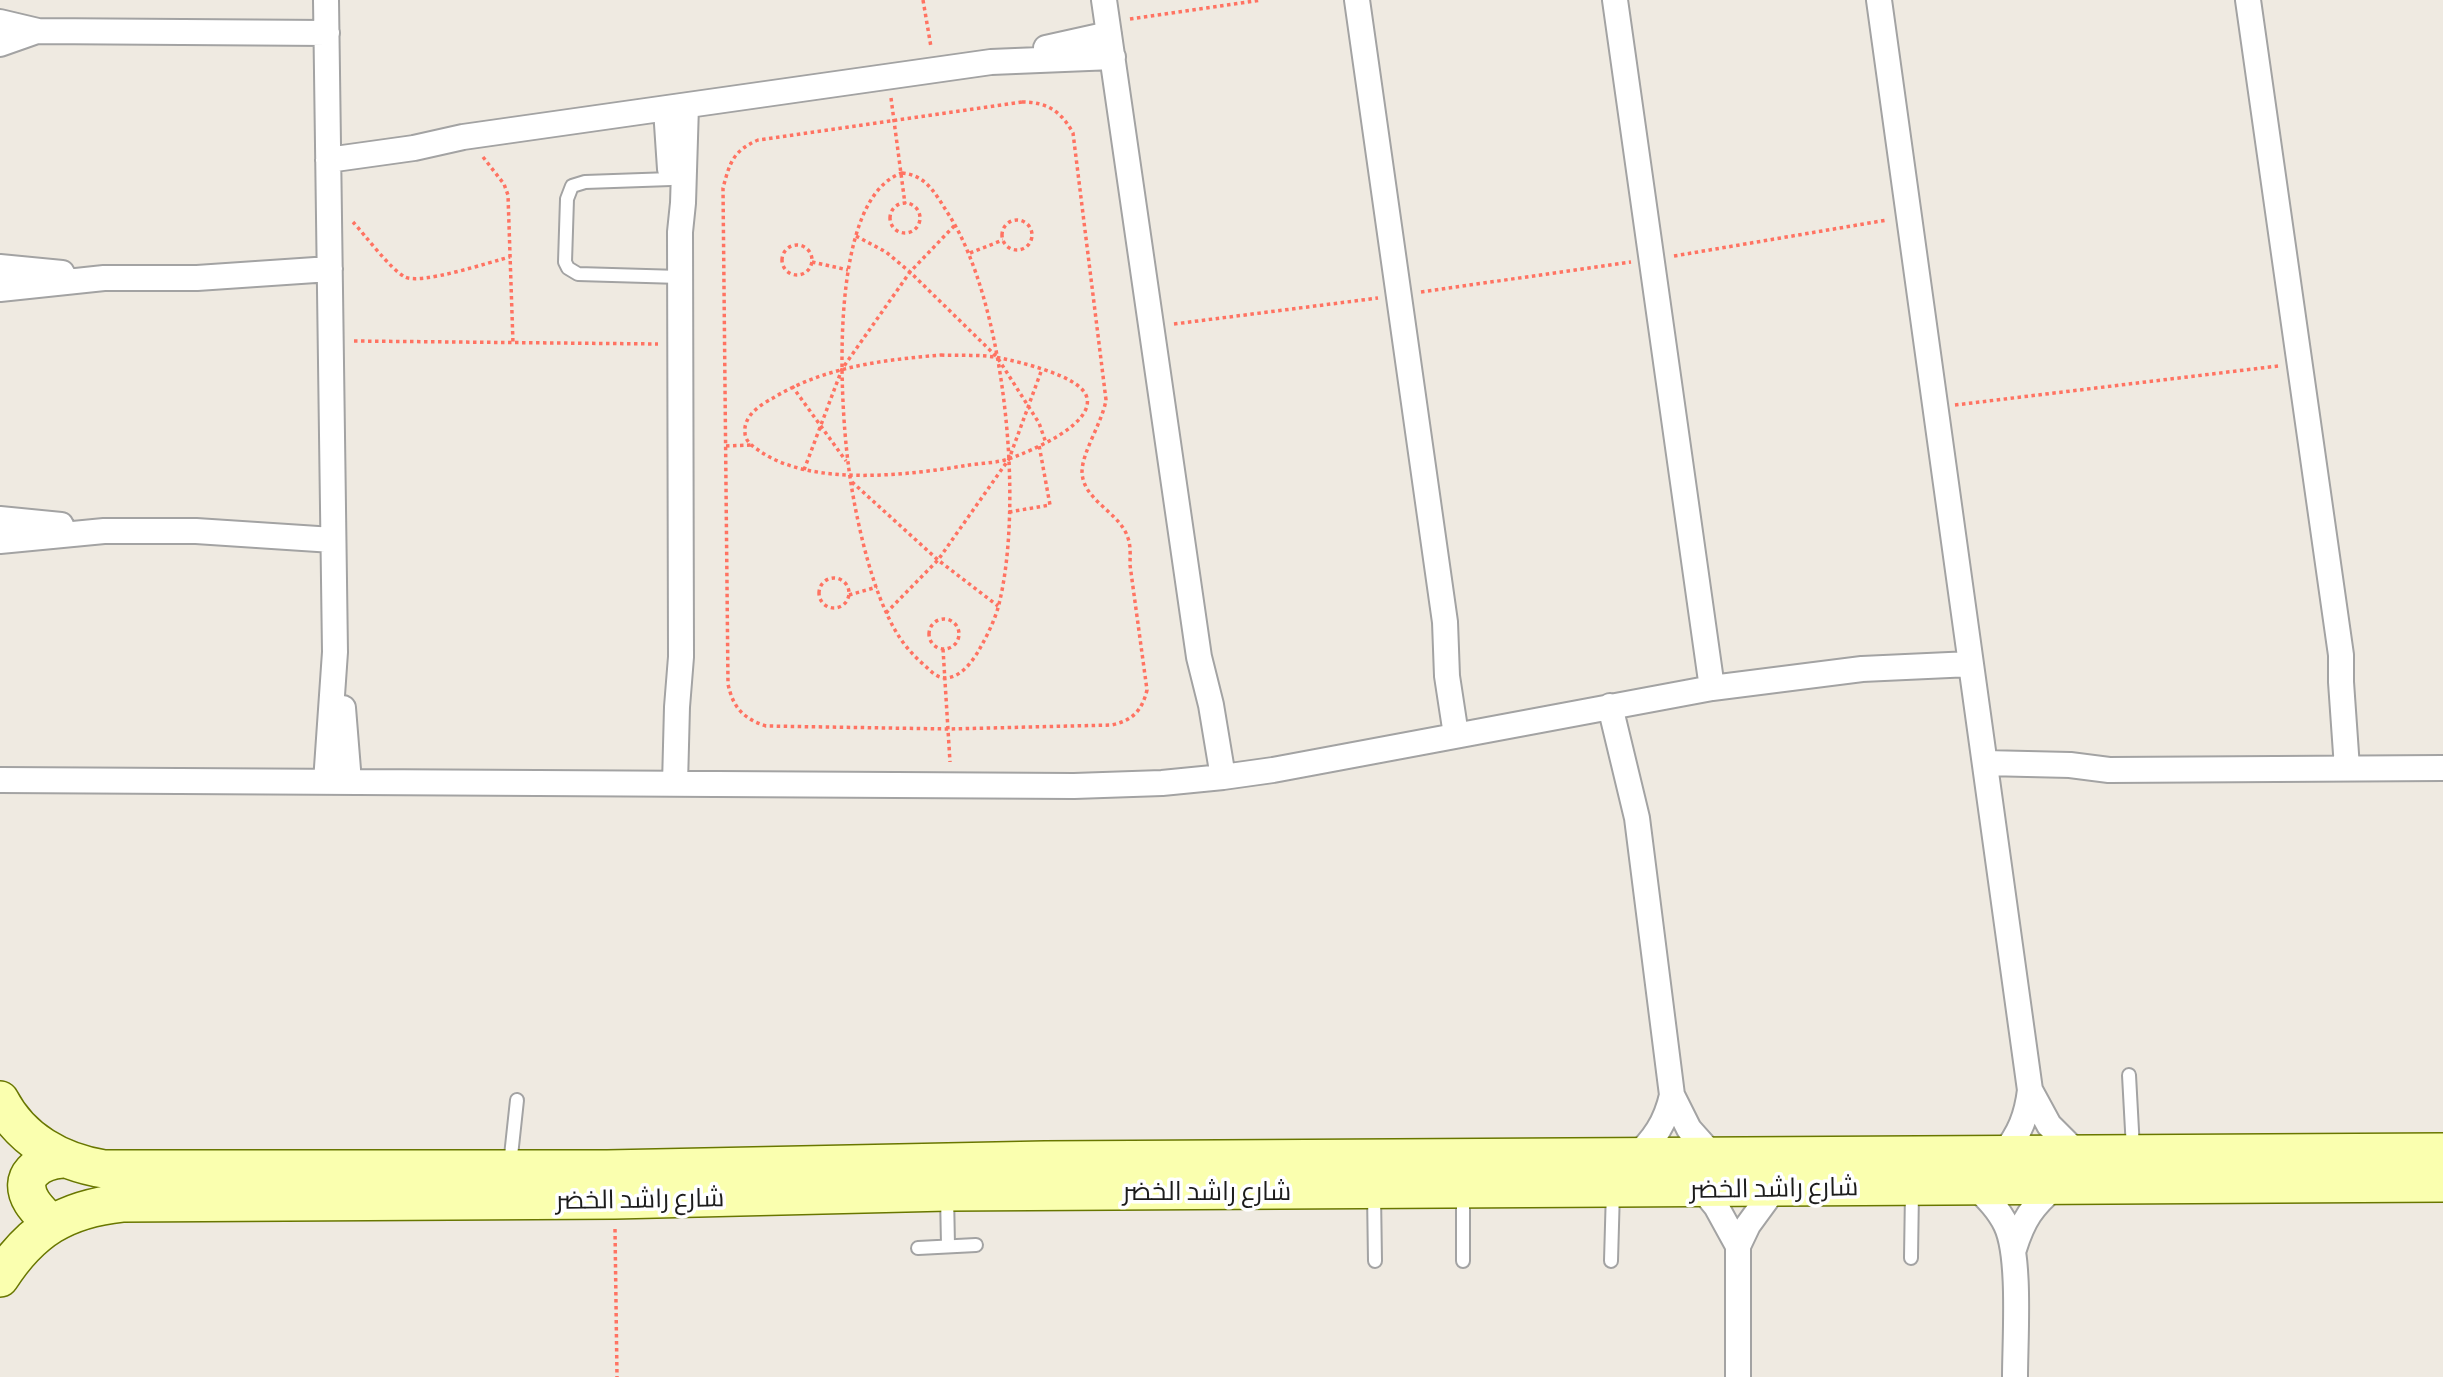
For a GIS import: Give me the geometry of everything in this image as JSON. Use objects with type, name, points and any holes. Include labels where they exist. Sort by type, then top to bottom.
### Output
[{"type":"street","points":[[326,0],[335,652],[342,702],[338,782]]},
{"type":"street","points":[[1357,0],[1445,622],[1457,660],[1464,734]]},
{"type":"street","points":[[1615,0],[1712,688]]},
{"type":"street","points":[[1879,0],[2030,1090],[2049,1125],[2077,1153]]},
{"type":"street","points":[[2248,0],[2341,655],[2340,682],[2355,768]]},
{"type":"street","points":[[0,22],[38,31],[327,33]]},
{"type":"street","points":[[328,152],[414,148],[465,137],[991,62],[1108,28],[1199,657],[1211,705],[1214,778]]},
{"type":"street","points":[[0,44],[38,31]]},
{"type":"street","points":[[676,107],[671,179],[680,232]]},
{"type":"street","points":[[676,107],[683,203],[680,232],[681,657],[688,707],[684,784]]},
{"type":"street","points":[[0,267],[104,278],[330,279]]},
{"type":"street","points":[[0,289],[104,278]]},
{"type":"street","points":[[0,519],[104,531]]},
{"type":"street","points":[[0,541],[104,531],[333,531]]},
{"type":"street","points":[[0,780],[1118,785],[1214,778],[1273,770],[1712,688],[1970,655]]},
{"type":"street","points":[[1619,704],[1637,778],[1637,818],[1672,1095],[1668,1114],[1659,1130],[1634,1158]]},
{"type":"street","points":[[1986,771],[2070,776],[2109,770],[2443,768]]},
{"type":"street","points":[[2003,1154],[2015,1140],[2022,1125],[2030,1090]]},
{"type":"street","points":[[1672,1095],[1708,1173],[1716,1206],[1738,1246]]},
{"type":"street","name":"شارع راشد الخضر","points":[[0,1100],[7,1114],[32,1140],[62,1159],[104,1169],[509,1169],[1045,1160],[1634,1158],[1775,1188],[2443,1183]]},
{"type":"street","name":"شارع راشد الخضر","points":[[0,1278],[22,1248],[51,1224],[97,1205],[122,1203],[615,1200],[947,1192],[1613,1189],[1708,1173],[2003,1154],[2443,1152]]},
{"type":"street","points":[[51,1224],[33,1204],[27,1183],[31,1172],[39,1164],[62,1159]]},
{"type":"street","points":[[2015,1377],[2014,1250],[2022,1224],[2036,1203],[2056,1186]]},
{"type":"street","points":[[1976,1187],[1993,1204],[2006,1226],[2014,1250]]},
{"type":"street","points":[[1738,1377],[1738,1246],[1748,1225],[1775,1188]]},
{"type":"lane","points":[[671,179],[578,183],[572,186],[567,199],[565,262],[568,268],[578,274],[680,276]]},
{"type":"lane","points":[[2130,1075],[2133,1153]]},
{"type":"lane","points":[[509,1169],[517,1100]]},
{"type":"lane","points":[[1911,1258],[1912,1187]]},
{"type":"lane","points":[[1463,1189],[1463,1261]]},
{"type":"lane","points":[[1611,1261],[1613,1189]]},
{"type":"lane","points":[[1374,1190],[1375,1261]]},
{"type":"lane","points":[[947,1192],[948,1246]]},
{"type":"lane","points":[[918,1248],[976,1245]]},
{"type":"path","points":[[923,0],[934,70]]},
{"type":"path","points":[[1108,28],[1261,0]]},
{"type":"path","points":[[888,77],[905,204]]},
{"type":"path","points":[[1022,102],[1038,102],[1053,108],[1065,118],[1073,133],[1106,400],[1103,415],[1083,461],[1082,475],[1086,488],[1116,517],[1128,536],[1147,690],[1144,703],[1136,715],[1125,722],[1111,725],[949,729],[766,726],[752,721],[739,712],[731,699],[728,684],[726,446],[723,188],[729,165],[741,148],[758,140],[1022,102]]},
{"type":"path","points":[[465,137],[504,184],[509,208],[513,343]]},
{"type":"path","points":[[902,173],[914,174],[929,185],[970,253],[985,298],[997,357],[1009,459],[1009,512],[1004,575],[998,606],[988,634],[972,662],[956,675],[946,678],[937,677],[916,658],[899,637],[886,613],[862,534],[848,464],[842,369],[842,327],[848,270],[856,236],[873,198],[889,177],[902,173]]},
{"type":"path","points":[[905,204],[916,209],[919,222],[911,232],[904,233],[893,227],[890,215],[893,209],[905,204]]},
{"type":"path","points":[[329,211],[348,217],[398,272],[412,279],[429,278],[510,257]]},
{"type":"path","points":[[1151,327],[1651,259],[1909,217]]},
{"type":"path","points":[[1022,221],[1031,230],[1032,237],[1025,248],[1012,250],[1003,240],[1002,234],[1009,223],[1022,221]]},
{"type":"path","points":[[804,470],[842,369],[910,272],[955,225]]},
{"type":"path","points":[[856,236],[886,252],[910,272],[997,357],[1040,423],[1046,443]]},
{"type":"path","points":[[970,253],[1003,240]]},
{"type":"path","points":[[801,246],[811,255],[812,262],[810,269],[797,275],[790,273],[782,262],[787,249],[801,246]]},
{"type":"path","points":[[812,262],[848,270]]},
{"type":"path","points":[[331,341],[680,344]]},
{"type":"path","points":[[941,355],[997,357],[1042,369],[1077,385],[1086,395],[1087,407],[1078,422],[1046,443],[1009,459],[924,472],[849,474],[804,470],[773,460],[751,445],[744,436],[745,423],[758,406],[792,386],[842,369],[941,355]]},
{"type":"path","points":[[1936,407],[2301,364]]},
{"type":"path","points":[[886,613],[938,560],[1009,459],[1030,408],[1042,369]]},
{"type":"path","points":[[792,386],[848,464]]},
{"type":"path","points":[[726,446],[751,445]]},
{"type":"path","points":[[1009,512],[1050,505],[1039,446]]},
{"type":"path","points":[[851,481],[938,560],[998,606]]},
{"type":"path","points":[[849,595],[844,582],[838,579],[831,579],[820,588],[821,601],[827,607],[834,608],[841,607],[849,595],[877,587]]},
{"type":"path","points":[[947,620],[954,623],[959,636],[950,648],[943,649],[931,642],[929,636],[934,623],[947,620]]},
{"type":"path","points":[[943,649],[951,785]]},
{"type":"path","points":[[615,1200],[617,1377]]}]
